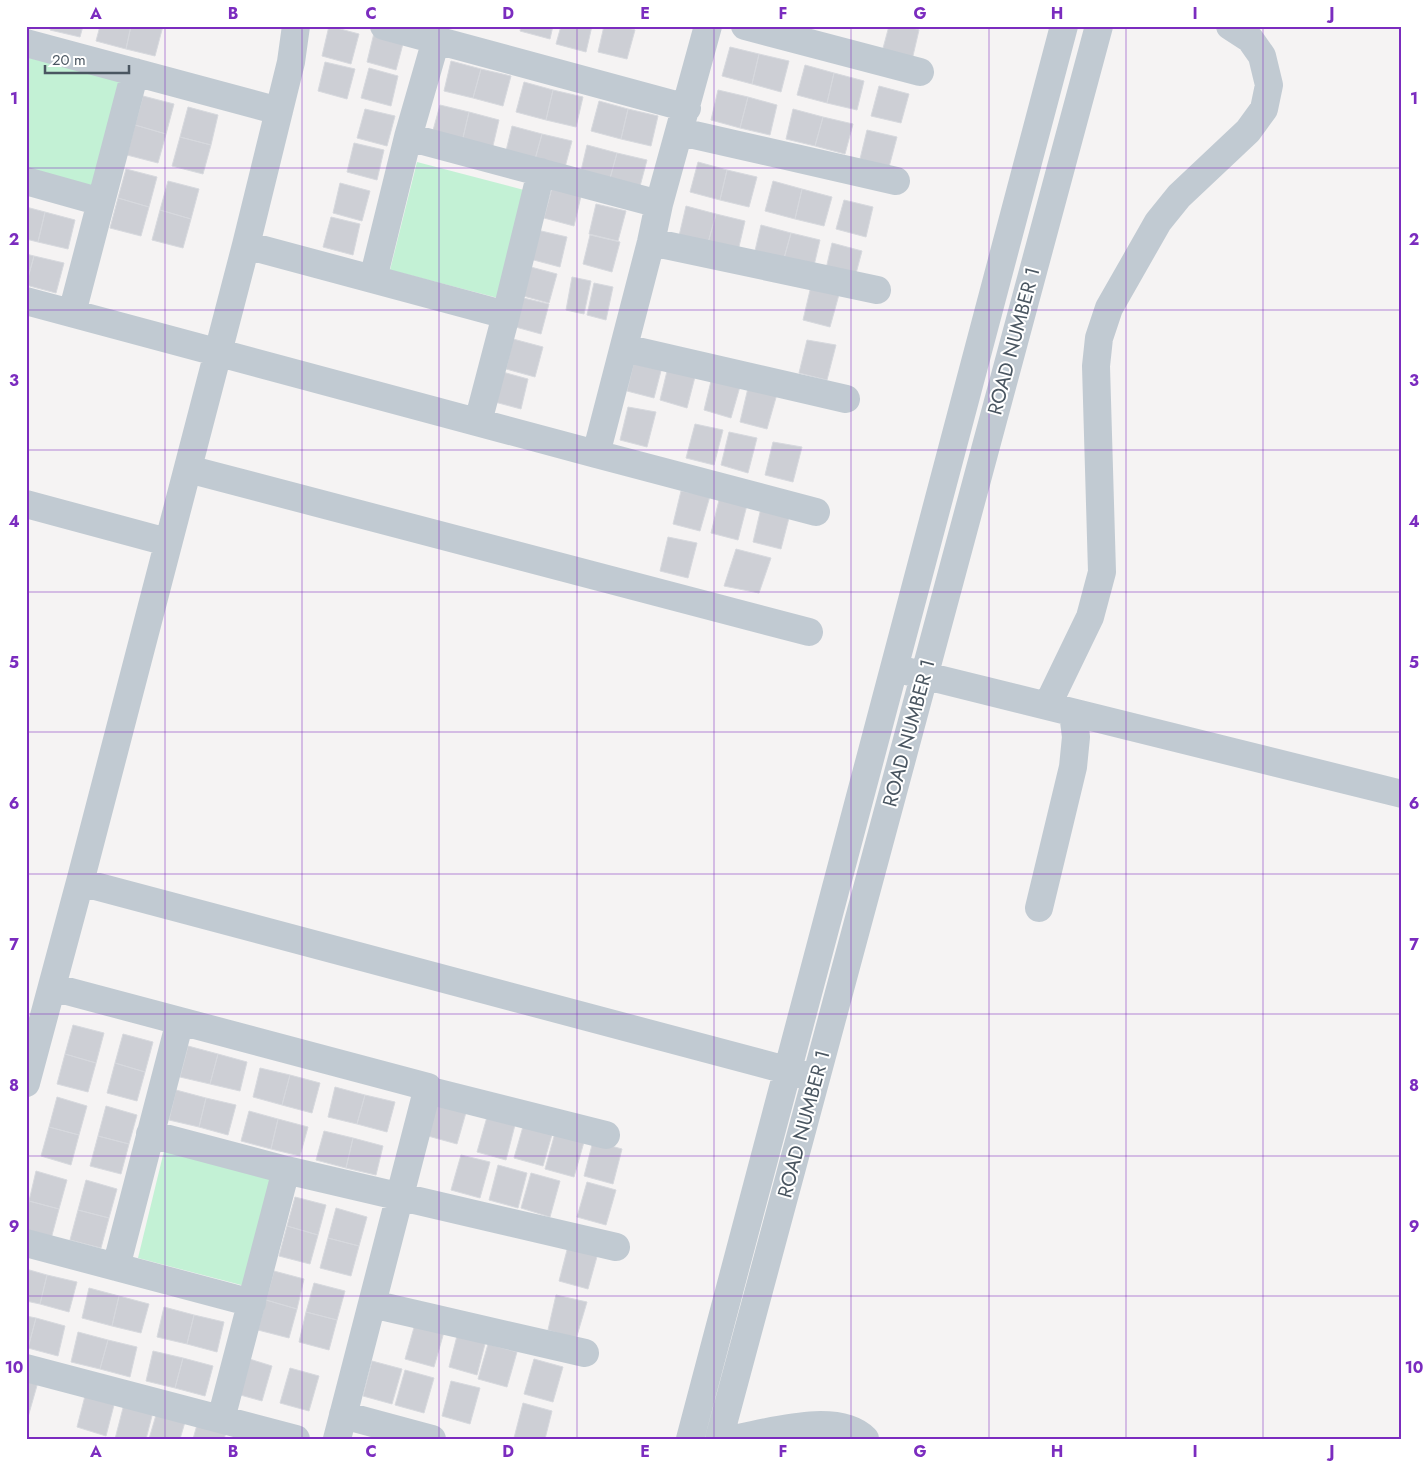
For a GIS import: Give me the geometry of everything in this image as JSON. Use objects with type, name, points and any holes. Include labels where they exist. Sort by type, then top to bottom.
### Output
[{"type":"street","points":[[26,1083],[41,997],[80,882],[167,542],[188,469],[246,245],[291,62],[296,26]]},
{"type":"street","points":[[384,26],[436,40],[684,120],[896,181]]},
{"type":"street","points":[[596,454],[651,242],[659,204],[684,120],[708,26]]},
{"type":"street","points":[[745,26],[920,72]]},
{"type":"street","name":"ROAD NUMBER 1","points":[[690,1439],[1064,26]]},
{"type":"street","name":"ROAD NUMBER 1","points":[[719,1439],[1099,26]]},
{"type":"street","points":[[1048,706],[1090,617],[1102,572],[1096,366],[1099,338],[1109,308],[1158,222],[1179,196],[1248,131],[1264,109],[1269,86],[1262,56],[1250,39],[1230,26]]},
{"type":"street","points":[[373,279],[408,137],[436,40]]},
{"type":"street","points":[[26,43],[279,111]]},
{"type":"street","points":[[72,313],[135,72]]},
{"type":"street","points":[[408,137],[659,204]]},
{"type":"street","points":[[478,422],[542,172]]},
{"type":"street","points":[[26,181],[101,202]]},
{"type":"street","points":[[651,242],[878,290]]},
{"type":"street","points":[[246,245],[506,315]]},
{"type":"street","points":[[26,301],[816,512]]},
{"type":"street","points":[[624,348],[846,400]]},
{"type":"street","points":[[188,469],[810,632]]},
{"type":"street","points":[[26,504],[167,542]]},
{"type":"street","points":[[894,668],[1402,794]]},
{"type":"street","points":[[1039,908],[1072,768],[1076,737],[1073,713]]},
{"type":"street","points":[[80,882],[816,1078]]},
{"type":"street","points":[[41,997],[180,1021],[428,1087],[398,1194],[340,1427],[432,1439]]},
{"type":"street","points":[[116,1267],[180,1021]]},
{"type":"street","points":[[427,1090],[606,1135]]},
{"type":"street","points":[[150,1134],[286,1170],[398,1194],[616,1247]]},
{"type":"street","points":[[222,1419],[286,1170]]},
{"type":"street","points":[[26,1243],[252,1303]]},
{"type":"street","points":[[372,1304],[585,1353]]},
{"type":"street","points":[[26,1368],[296,1439]]},
{"type":"street","points":[[732,1439],[816,1425],[842,1425],[859,1432],[865,1439]]},
{"type":"green space","points":[[26,57],[121,82],[95,189],[26,172]]},
{"type":"green space","points":[[417,162],[524,190],[498,298],[390,270]]},
{"type":"green space","points":[[164,1151],[272,1178],[245,1286],[138,1258]]},
{"type":"building","points":[[51,26],[83,26],[80,37],[50,30]]},
{"type":"building","points":[[100,26],[131,26],[126,49],[96,41]]},
{"type":"building","points":[[131,26],[163,26],[155,56],[126,49]]},
{"type":"building","points":[[329,26],[359,34],[351,64],[322,56]]},
{"type":"building","points":[[521,26],[553,26],[550,39],[520,31]]},
{"type":"building","points":[[561,26],[592,26],[586,52],[556,44]]},
{"type":"building","points":[[604,26],[622,26],[635,30],[627,59],[598,52]]},
{"type":"building","points":[[889,26],[905,26],[919,30],[912,60],[882,52]]},
{"type":"building","points":[[374,33],[404,40],[396,70],[367,62]]},
{"type":"building","points":[[730,47],[759,54],[752,84],[722,76]]},
{"type":"building","points":[[759,54],[789,61],[781,92],[752,84]]},
{"type":"building","points":[[451,61],[481,69],[473,98],[444,91]]},
{"type":"building","points":[[325,62],[355,69],[347,99],[318,91]]},
{"type":"building","points":[[805,65],[834,73],[827,103],[797,95]]},
{"type":"building","points":[[369,68],[398,76],[391,106],[361,98]]},
{"type":"building","points":[[481,69],[511,76],[503,106],[473,98]]},
{"type":"building","points":[[834,73],[864,81],[857,110],[827,103]]},
{"type":"building","points":[[524,82],[553,90],[546,120],[516,112]]},
{"type":"building","points":[[879,86],[909,94],[901,123],[871,116]]},
{"type":"building","points":[[553,90],[583,97],[576,127],[546,120]]},
{"type":"building","points":[[718,90],[748,97],[740,128],[711,120]]},
{"type":"building","points":[[143,96],[174,104],[166,134],[135,125]]},
{"type":"building","points":[[748,97],[777,105],[770,135],[740,128]]},
{"type":"building","points":[[599,101],[628,109],[621,139],[591,131]]},
{"type":"building","points":[[440,105],[469,112],[462,142],[432,134]]},
{"type":"building","points":[[188,107],[218,115],[211,145],[180,137]]},
{"type":"building","points":[[365,109],[395,116],[387,146],[357,138]]},
{"type":"building","points":[[628,109],[658,116],[651,146],[621,139]]},
{"type":"building","points":[[793,109],[823,117],[815,146],[786,139]]},
{"type":"building","points":[[469,112],[499,120],[492,150],[462,142]]},
{"type":"building","points":[[823,117],[853,124],[845,154],[815,146]]},
{"type":"building","points":[[135,125],[166,134],[158,163],[127,155]]},
{"type":"building","points":[[512,126],[542,134],[534,163],[505,155]]},
{"type":"building","points":[[867,130],[897,137],[889,167],[860,159]]},
{"type":"building","points":[[542,134],[572,141],[564,171],[534,163]]},
{"type":"building","points":[[180,137],[211,145],[203,174],[172,166]]},
{"type":"building","points":[[354,143],[384,150],[377,180],[347,172]]},
{"type":"building","points":[[587,145],[617,153],[609,182],[580,175]]},
{"type":"building","points":[[617,153],[647,160],[639,190],[609,182]]},
{"type":"building","points":[[698,162],[727,170],[720,200],[690,192]]},
{"type":"building","points":[[126,169],[157,177],[149,207],[118,198]]},
{"type":"building","points":[[727,170],[757,177],[749,207],[720,200]]},
{"type":"building","points":[[168,181],[199,189],[191,219],[160,210]]},
{"type":"building","points":[[773,181],[802,189],[795,219],[765,211]]},
{"type":"building","points":[[340,183],[370,191],[362,221],[333,213]]},
{"type":"building","points":[[552,188],[581,196],[574,226],[544,218]]},
{"type":"building","points":[[802,189],[832,197],[824,226],[795,219]]},
{"type":"building","points":[[118,198],[149,207],[141,236],[110,228]]},
{"type":"building","points":[[844,200],[873,207],[866,237],[836,229]]},
{"type":"building","points":[[596,204],[626,211],[618,241],[589,234]]},
{"type":"building","points":[[686,206],[716,214],[708,243],[679,236]]},
{"type":"building","points":[[26,207],[45,212],[38,242],[26,239]]},
{"type":"building","points":[[160,210],[191,219],[183,248],[152,240]]},
{"type":"building","points":[[45,212],[75,220],[68,249],[38,242]]},
{"type":"building","points":[[716,214],[745,221],[738,251],[708,243]]},
{"type":"building","points":[[331,217],[360,224],[353,255],[323,247]]},
{"type":"building","points":[[761,225],[791,233],[783,262],[754,255]]},
{"type":"building","points":[[537,230],[567,237],[560,267],[530,259]]},
{"type":"building","points":[[791,233],[820,240],[813,270],[783,262]]},
{"type":"building","points":[[590,235],[620,242],[612,272],[583,264]]},
{"type":"building","points":[[832,243],[862,251],[854,281],[825,273]]},
{"type":"building","points":[[26,254],[34,256],[26,285]]},
{"type":"building","points":[[34,256],[64,263],[56,293],[26,285]]},
{"type":"building","points":[[527,266],[557,274],[549,303],[520,295]]},
{"type":"building","points":[[572,277],[591,281],[584,314],[566,310]]},
{"type":"building","points":[[594,283],[613,287],[606,320],[587,315]]},
{"type":"building","points":[[811,286],[840,291],[830,327],[803,320]]},
{"type":"building","points":[[519,297],[549,304],[541,334],[512,326]]},
{"type":"building","points":[[513,339],[543,347],[535,377],[506,369]]},
{"type":"building","points":[[807,340],[836,345],[827,380],[799,373]]},
{"type":"building","points":[[635,357],[663,363],[654,398],[627,391]]},
{"type":"building","points":[[668,367],[696,373],[687,408],[660,400]]},
{"type":"building","points":[[499,371],[528,379],[521,409],[491,401]]},
{"type":"building","points":[[712,377],[741,383],[731,418],[704,410]]},
{"type":"building","points":[[748,388],[777,394],[767,429],[740,422]]},
{"type":"building","points":[[628,407],[656,412],[647,447],[620,440]]},
{"type":"building","points":[[695,424],[723,430],[714,465],[686,458]]},
{"type":"building","points":[[729,432],[757,438],[748,473],[721,465]]},
{"type":"building","points":[[773,442],[802,447],[793,482],[765,475]]},
{"type":"building","points":[[681,491],[710,496],[700,531],[673,524]]},
{"type":"building","points":[[719,500],[747,505],[738,540],[711,533]]},
{"type":"building","points":[[761,508],[790,514],[781,549],[753,542]]},
{"type":"building","points":[[668,537],[697,543],[688,578],[660,571]]},
{"type":"building","points":[[736,549],[771,558],[759,593],[724,586]]},
{"type":"building","points":[[73,1025],[104,1033],[96,1063],[65,1054]]},
{"type":"building","points":[[123,1034],[153,1042],[145,1072],[115,1063]]},
{"type":"building","points":[[188,1046],[218,1054],[210,1084],[180,1077]]},
{"type":"building","points":[[65,1054],[96,1063],[88,1092],[57,1084]]},
{"type":"building","points":[[218,1054],[247,1062],[240,1091],[210,1084]]},
{"type":"building","points":[[115,1063],[145,1072],[137,1101],[107,1093]]},
{"type":"building","points":[[260,1068],[290,1075],[282,1105],[253,1097]]},
{"type":"building","points":[[290,1075],[320,1083],[312,1113],[282,1105]]},
{"type":"building","points":[[335,1087],[365,1095],[357,1124],[328,1117]]},
{"type":"building","points":[[176,1090],[206,1098],[199,1127],[169,1120]]},
{"type":"building","points":[[365,1095],[395,1102],[387,1132],[357,1124]]},
{"type":"building","points":[[57,1097],[87,1106],[79,1135],[49,1127]]},
{"type":"building","points":[[206,1098],[236,1105],[228,1135],[199,1127]]},
{"type":"building","points":[[438,1101],[467,1109],[457,1144],[428,1136]]},
{"type":"building","points":[[106,1106],[137,1115],[129,1144],[98,1136]]},
{"type":"building","points":[[249,1111],[278,1119],[271,1149],[241,1141]]},
{"type":"building","points":[[487,1117],[515,1125],[506,1160],[477,1152]]},
{"type":"building","points":[[278,1119],[308,1127],[300,1156],[271,1149]]},
{"type":"building","points":[[524,1123],[553,1131],[543,1166],[514,1158]]},
{"type":"building","points":[[49,1127],[79,1135],[71,1165],[41,1156]]},
{"type":"building","points":[[324,1131],[353,1138],[346,1168],[316,1160]]},
{"type":"building","points":[[555,1133],[584,1142],[574,1177],[545,1169]]},
{"type":"building","points":[[98,1136],[129,1144],[121,1174],[90,1166]]},
{"type":"building","points":[[353,1138],[383,1146],[376,1175],[346,1168]]},
{"type":"building","points":[[593,1141],[622,1149],[613,1184],[584,1176]]},
{"type":"building","points":[[461,1155],[490,1162],[480,1198],[451,1190]]},
{"type":"building","points":[[498,1165],[527,1173],[518,1208],[489,1200]]},
{"type":"building","points":[[36,1171],[67,1180],[59,1209],[29,1201]]},
{"type":"building","points":[[531,1173],[560,1181],[550,1217],[521,1208]]},
{"type":"building","points":[[86,1180],[117,1189],[109,1218],[78,1210]]},
{"type":"building","points":[[587,1182],[616,1190],[606,1225],[577,1217]]},
{"type":"building","points":[[295,1197],[326,1205],[318,1235],[287,1226]]},
{"type":"building","points":[[29,1201],[59,1209],[51,1239],[26,1232]]},
{"type":"building","points":[[336,1208],[367,1217],[359,1246],[328,1238]]},
{"type":"building","points":[[78,1210],[109,1218],[101,1248],[70,1240]]},
{"type":"building","points":[[287,1226],[318,1235],[310,1264],[279,1256]]},
{"type":"building","points":[[328,1238],[359,1246],[351,1276],[320,1268]]},
{"type":"building","points":[[568,1246],[598,1253],[588,1289],[559,1281]]},
{"type":"building","points":[[26,1269],[47,1275],[40,1304],[26,1301]]},
{"type":"building","points":[[274,1271],[304,1279],[297,1309],[266,1300]]},
{"type":"building","points":[[47,1275],[77,1282],[69,1312],[40,1304]]},
{"type":"building","points":[[314,1283],[345,1291],[337,1320],[306,1312]]},
{"type":"building","points":[[89,1288],[119,1296],[112,1326],[82,1318]]},
{"type":"building","points":[[556,1295],[587,1302],[576,1339],[548,1330]]},
{"type":"building","points":[[119,1296],[149,1304],[141,1333],[112,1326]]},
{"type":"building","points":[[266,1300],[297,1309],[289,1338],[258,1330]]},
{"type":"building","points":[[164,1307],[194,1315],[187,1344],[157,1337]]},
{"type":"building","points":[[306,1312],[337,1320],[329,1350],[299,1342]]},
{"type":"building","points":[[194,1315],[224,1322],[217,1352],[187,1344]]},
{"type":"building","points":[[26,1316],[36,1318],[28,1348],[26,1348]]},
{"type":"building","points":[[36,1318],[65,1326],[58,1356],[28,1348]]},
{"type":"building","points":[[415,1324],[444,1332],[434,1367],[405,1359]]},
{"type":"building","points":[[78,1332],[108,1340],[100,1369],[71,1362]]},
{"type":"building","points":[[458,1332],[486,1340],[477,1375],[449,1367]]},
{"type":"building","points":[[108,1340],[137,1347],[130,1377],[100,1369]]},
{"type":"building","points":[[488,1344],[517,1352],[507,1387],[478,1379]]},
{"type":"building","points":[[153,1351],[183,1358],[175,1388],[146,1381]]},
{"type":"building","points":[[243,1357],[272,1366],[262,1401],[233,1393]]},
{"type":"building","points":[[183,1358],[213,1366],[205,1396],[175,1388]]},
{"type":"building","points":[[534,1359],[563,1367],[553,1402],[524,1394]]},
{"type":"building","points":[[372,1361],[402,1369],[392,1404],[363,1396]]},
{"type":"building","points":[[290,1368],[319,1376],[309,1411],[280,1403]]},
{"type":"building","points":[[405,1370],[434,1378],[424,1413],[395,1405]]},
{"type":"building","points":[[26,1379],[38,1382],[28,1417],[26,1417]]},
{"type":"building","points":[[451,1381],[480,1388],[470,1424],[442,1416]]},
{"type":"building","points":[[86,1392],[115,1401],[106,1436],[77,1427]]},
{"type":"building","points":[[523,1403],[552,1411],[545,1439],[514,1438]]},
{"type":"building","points":[[124,1404],[153,1412],[146,1439],[115,1439]]},
{"type":"building","points":[[156,1415],[185,1422],[180,1439],[149,1439]]},
{"type":"building","points":[[197,1425],[226,1433],[224,1439],[193,1439]]}]
